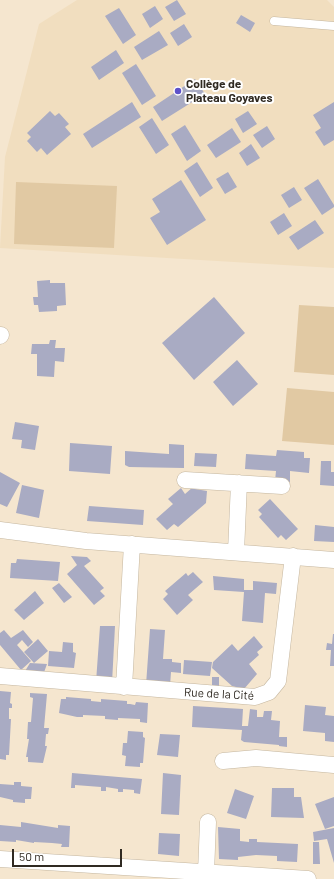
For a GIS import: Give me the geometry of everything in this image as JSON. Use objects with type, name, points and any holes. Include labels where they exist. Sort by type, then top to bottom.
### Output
[{"type":"street","points":[[184,480],[282,486]]},
{"type":"street","points":[[236,552],[239,483]]},
{"type":"street","points":[[0,530],[132,544],[334,560]]},
{"type":"street","points":[[124,688],[132,544]]},
{"type":"street","name":"Rue de la Cité","points":[[0,676],[124,688],[255,697],[269,692],[278,681],[293,556]]},
{"type":"street","points":[[223,761],[256,758],[334,765]]},
{"type":"street","points":[[206,873],[208,822]]},
{"type":"street","points":[[0,859],[112,873],[206,873],[308,879]]},
{"type":"lane","points":[[274,20],[334,26]]},
{"type":"shaded area","name":"Collège de Plateau Goyaves","points":[[77,0],[327,0],[334,7],[334,268],[0,248],[5,157],[39,24]]},
{"type":"shaded area","points":[[16,182],[117,186],[114,248],[14,244]]},
{"type":"shaded area","points":[[299,305],[334,307],[334,375],[294,372]]},
{"type":"shaded area","points":[[287,388],[334,392],[334,445],[282,441]]},
{"type":"building","points":[[177,0],[186,14],[174,21],[165,7]]},
{"type":"building","points":[[155,6],[163,19],[150,28],[142,14]]},
{"type":"building","points":[[119,8],[136,35],[123,44],[105,16]]},
{"type":"building","points":[[241,15],[255,23],[250,32],[236,23]]},
{"type":"building","points":[[184,24],[192,37],[178,46],[170,33]]},
{"type":"building","points":[[159,31],[168,45],[142,60],[134,47]]},
{"type":"building","points":[[116,50],[124,63],[99,80],[91,67]]},
{"type":"building","points":[[136,64],[156,96],[142,105],[122,73]]},
{"type":"building","points":[[195,79],[205,94],[162,121],[153,107]]},
{"type":"building","points":[[132,102],[141,117],[92,148],[83,134]]},
{"type":"building","points":[[334,102],[334,140],[324,146],[315,132],[321,128],[313,115]]},
{"type":"building","points":[[50,111],[55,116],[59,113],[69,124],[65,127],[71,134],[47,155],[41,148],[37,152],[27,141],[31,137],[27,133]]},
{"type":"building","points":[[248,111],[257,124],[243,133],[235,119]]},
{"type":"building","points":[[152,118],[169,145],[156,154],[139,127]]},
{"type":"building","points":[[185,125],[201,151],[187,161],[171,134]]},
{"type":"building","points":[[267,126],[275,139],[262,148],[253,135]]},
{"type":"building","points":[[232,128],[241,142],[216,158],[207,145]]},
{"type":"building","points":[[251,144],[260,158],[247,166],[239,153]]},
{"type":"building","points":[[197,162],[213,188],[200,197],[184,171]]},
{"type":"building","points":[[228,172],[237,187],[225,194],[216,179]]},
{"type":"building","points":[[318,179],[334,205],[334,207],[322,215],[304,188]]},
{"type":"building","points":[[181,180],[206,220],[167,245],[150,218],[160,212],[152,199]]},
{"type":"building","points":[[294,187],[302,200],[289,208],[281,195]]},
{"type":"building","points":[[284,213],[292,226],[278,235],[270,222]]},
{"type":"building","points":[[315,220],[324,233],[298,250],[289,237]]},
{"type":"building","points":[[50,280],[50,283],[65,283],[66,305],[57,306],[57,311],[39,312],[38,305],[34,305],[33,297],[38,297],[37,281]]},
{"type":"building","points":[[214,297],[245,333],[194,380],[162,343]]},
{"type":"building","points":[[50,340],[56,340],[55,348],[65,348],[64,362],[55,361],[54,377],[37,376],[37,354],[31,354],[32,344],[49,344]]},
{"type":"building","points":[[237,360],[258,384],[233,406],[213,382]]},
{"type":"building","points":[[15,422],[39,426],[35,450],[21,448],[22,440],[12,439]]},
{"type":"building","points":[[70,443],[112,446],[110,474],[69,471]]},
{"type":"building","points":[[169,444],[184,445],[184,468],[129,467],[125,465],[125,451],[169,454]]},
{"type":"building","points":[[277,450],[304,452],[304,458],[310,458],[309,473],[290,471],[290,482],[275,481],[276,471],[245,469],[246,454],[276,456]]},
{"type":"building","points":[[195,453],[217,454],[216,467],[194,466]]},
{"type":"building","points":[[321,461],[331,461],[331,472],[334,472],[334,486],[320,485]]},
{"type":"building","points":[[0,472],[20,483],[7,507],[0,504]]},
{"type":"building","points":[[22,485],[44,490],[39,518],[16,513]]},
{"type":"building","points":[[193,487],[195,489],[207,491],[206,503],[178,527],[174,524],[167,530],[156,519],[173,504],[168,499],[181,488],[185,494]]},
{"type":"building","points":[[270,499],[298,529],[286,540],[281,535],[278,538],[259,517],[262,514],[258,510]]},
{"type":"building","points":[[89,506],[144,510],[143,525],[87,521]]},
{"type":"building","points":[[315,525],[334,527],[334,542],[314,541]]},
{"type":"building","points":[[71,556],[87,557],[91,561],[84,566],[104,588],[100,591],[105,596],[94,605],[67,574],[77,565]]},
{"type":"building","points":[[17,559],[60,562],[58,581],[10,578],[11,563],[16,563]]},
{"type":"building","points":[[193,572],[203,582],[188,595],[193,600],[177,615],[163,599],[168,594],[165,591],[186,573],[188,576]]},
{"type":"building","points":[[213,576],[244,579],[244,590],[253,590],[253,581],[277,583],[276,594],[265,593],[263,623],[242,621],[244,592],[214,590]]},
{"type":"building","points":[[59,583],[72,597],[64,603],[52,588]]},
{"type":"building","points":[[35,591],[44,603],[24,620],[14,610]]},
{"type":"building","points":[[100,626],[115,626],[112,683],[96,682]]},
{"type":"building","points":[[150,629],[165,630],[163,659],[172,659],[172,662],[181,663],[181,673],[171,672],[170,686],[146,685]]},
{"type":"building","points":[[4,630],[11,638],[23,630],[33,642],[28,647],[22,640],[17,645],[31,661],[21,670],[0,645],[0,633]]},
{"type":"building","points":[[333,634],[334,666],[330,666],[331,650],[326,650],[327,643],[332,644]]},
{"type":"building","points":[[254,636],[263,647],[257,652],[259,655],[249,664],[257,674],[244,689],[232,686],[212,668],[213,662],[232,644],[238,651]]},
{"type":"building","points":[[38,639],[48,651],[34,663],[24,652]]},
{"type":"building","points":[[63,642],[73,643],[73,652],[76,653],[74,668],[48,666],[49,651],[62,652]]},
{"type":"building","points":[[184,660],[212,662],[210,676],[183,674]]},
{"type":"building","points":[[30,663],[47,664],[42,678],[22,676]]},
{"type":"building","points":[[212,677],[219,677],[219,689],[212,689]]},
{"type":"building","points":[[0,691],[11,692],[10,703],[12,704],[12,708],[9,708],[9,719],[11,719],[9,755],[6,755],[6,760],[0,759]]},
{"type":"building","points":[[30,693],[47,694],[44,728],[49,728],[48,734],[46,734],[45,746],[47,746],[43,763],[28,762],[28,757],[26,757],[29,739],[27,739],[28,722],[31,722],[33,698],[30,697]]},
{"type":"building","points":[[66,697],[91,699],[91,701],[101,702],[101,699],[127,701],[127,704],[135,705],[136,702],[148,703],[147,723],[140,722],[140,719],[118,718],[118,720],[105,719],[105,716],[83,715],[83,717],[77,717],[59,713],[61,699],[66,699]]},
{"type":"building","points":[[305,705],[326,707],[325,715],[334,716],[334,742],[325,741],[325,733],[303,731]]},
{"type":"building","points":[[193,706],[243,709],[242,726],[248,726],[250,709],[257,710],[257,717],[263,717],[264,711],[272,711],[271,720],[280,721],[279,737],[287,737],[287,747],[244,742],[241,740],[242,730],[192,727]]},
{"type":"building","points":[[128,731],[143,732],[143,737],[145,738],[143,763],[140,763],[140,767],[125,766],[126,756],[122,755],[123,743],[127,743]]},
{"type":"building","points":[[160,734],[180,735],[178,757],[157,755]]},
{"type":"building","points":[[72,773],[142,779],[140,794],[134,793],[134,790],[123,789],[123,792],[118,792],[118,789],[106,787],[106,791],[101,791],[101,787],[75,785],[75,788],[71,788]]},
{"type":"building","points":[[163,773],[181,775],[179,815],[161,814]]},
{"type":"building","points":[[14,782],[21,782],[21,786],[32,787],[31,799],[25,799],[25,803],[13,802],[13,800],[0,797],[0,784],[14,785]]},
{"type":"building","points":[[272,788],[294,788],[294,797],[301,797],[304,818],[271,817]]},
{"type":"building","points":[[235,789],[254,796],[246,819],[227,813]]},
{"type":"building","points":[[334,797],[334,826],[325,829],[315,804]]},
{"type":"building","points":[[21,822],[58,828],[58,825],[70,826],[69,847],[61,847],[62,844],[52,843],[34,843],[16,840],[16,842],[0,841],[0,825],[21,827]]},
{"type":"building","points":[[218,827],[240,829],[240,841],[249,842],[249,839],[257,839],[257,842],[298,844],[297,862],[277,861],[277,856],[256,855],[238,857],[238,860],[219,859]]},
{"type":"building","points":[[334,828],[334,863],[327,839],[314,841],[313,832]]},
{"type":"building","points":[[159,833],[180,834],[179,856],[158,854]]},
{"type":"building","points":[[313,842],[319,842],[320,864],[313,864]]},
{"type":"place","name":"Collège de Plateau Goyaves","points":[[178,91]]}]
